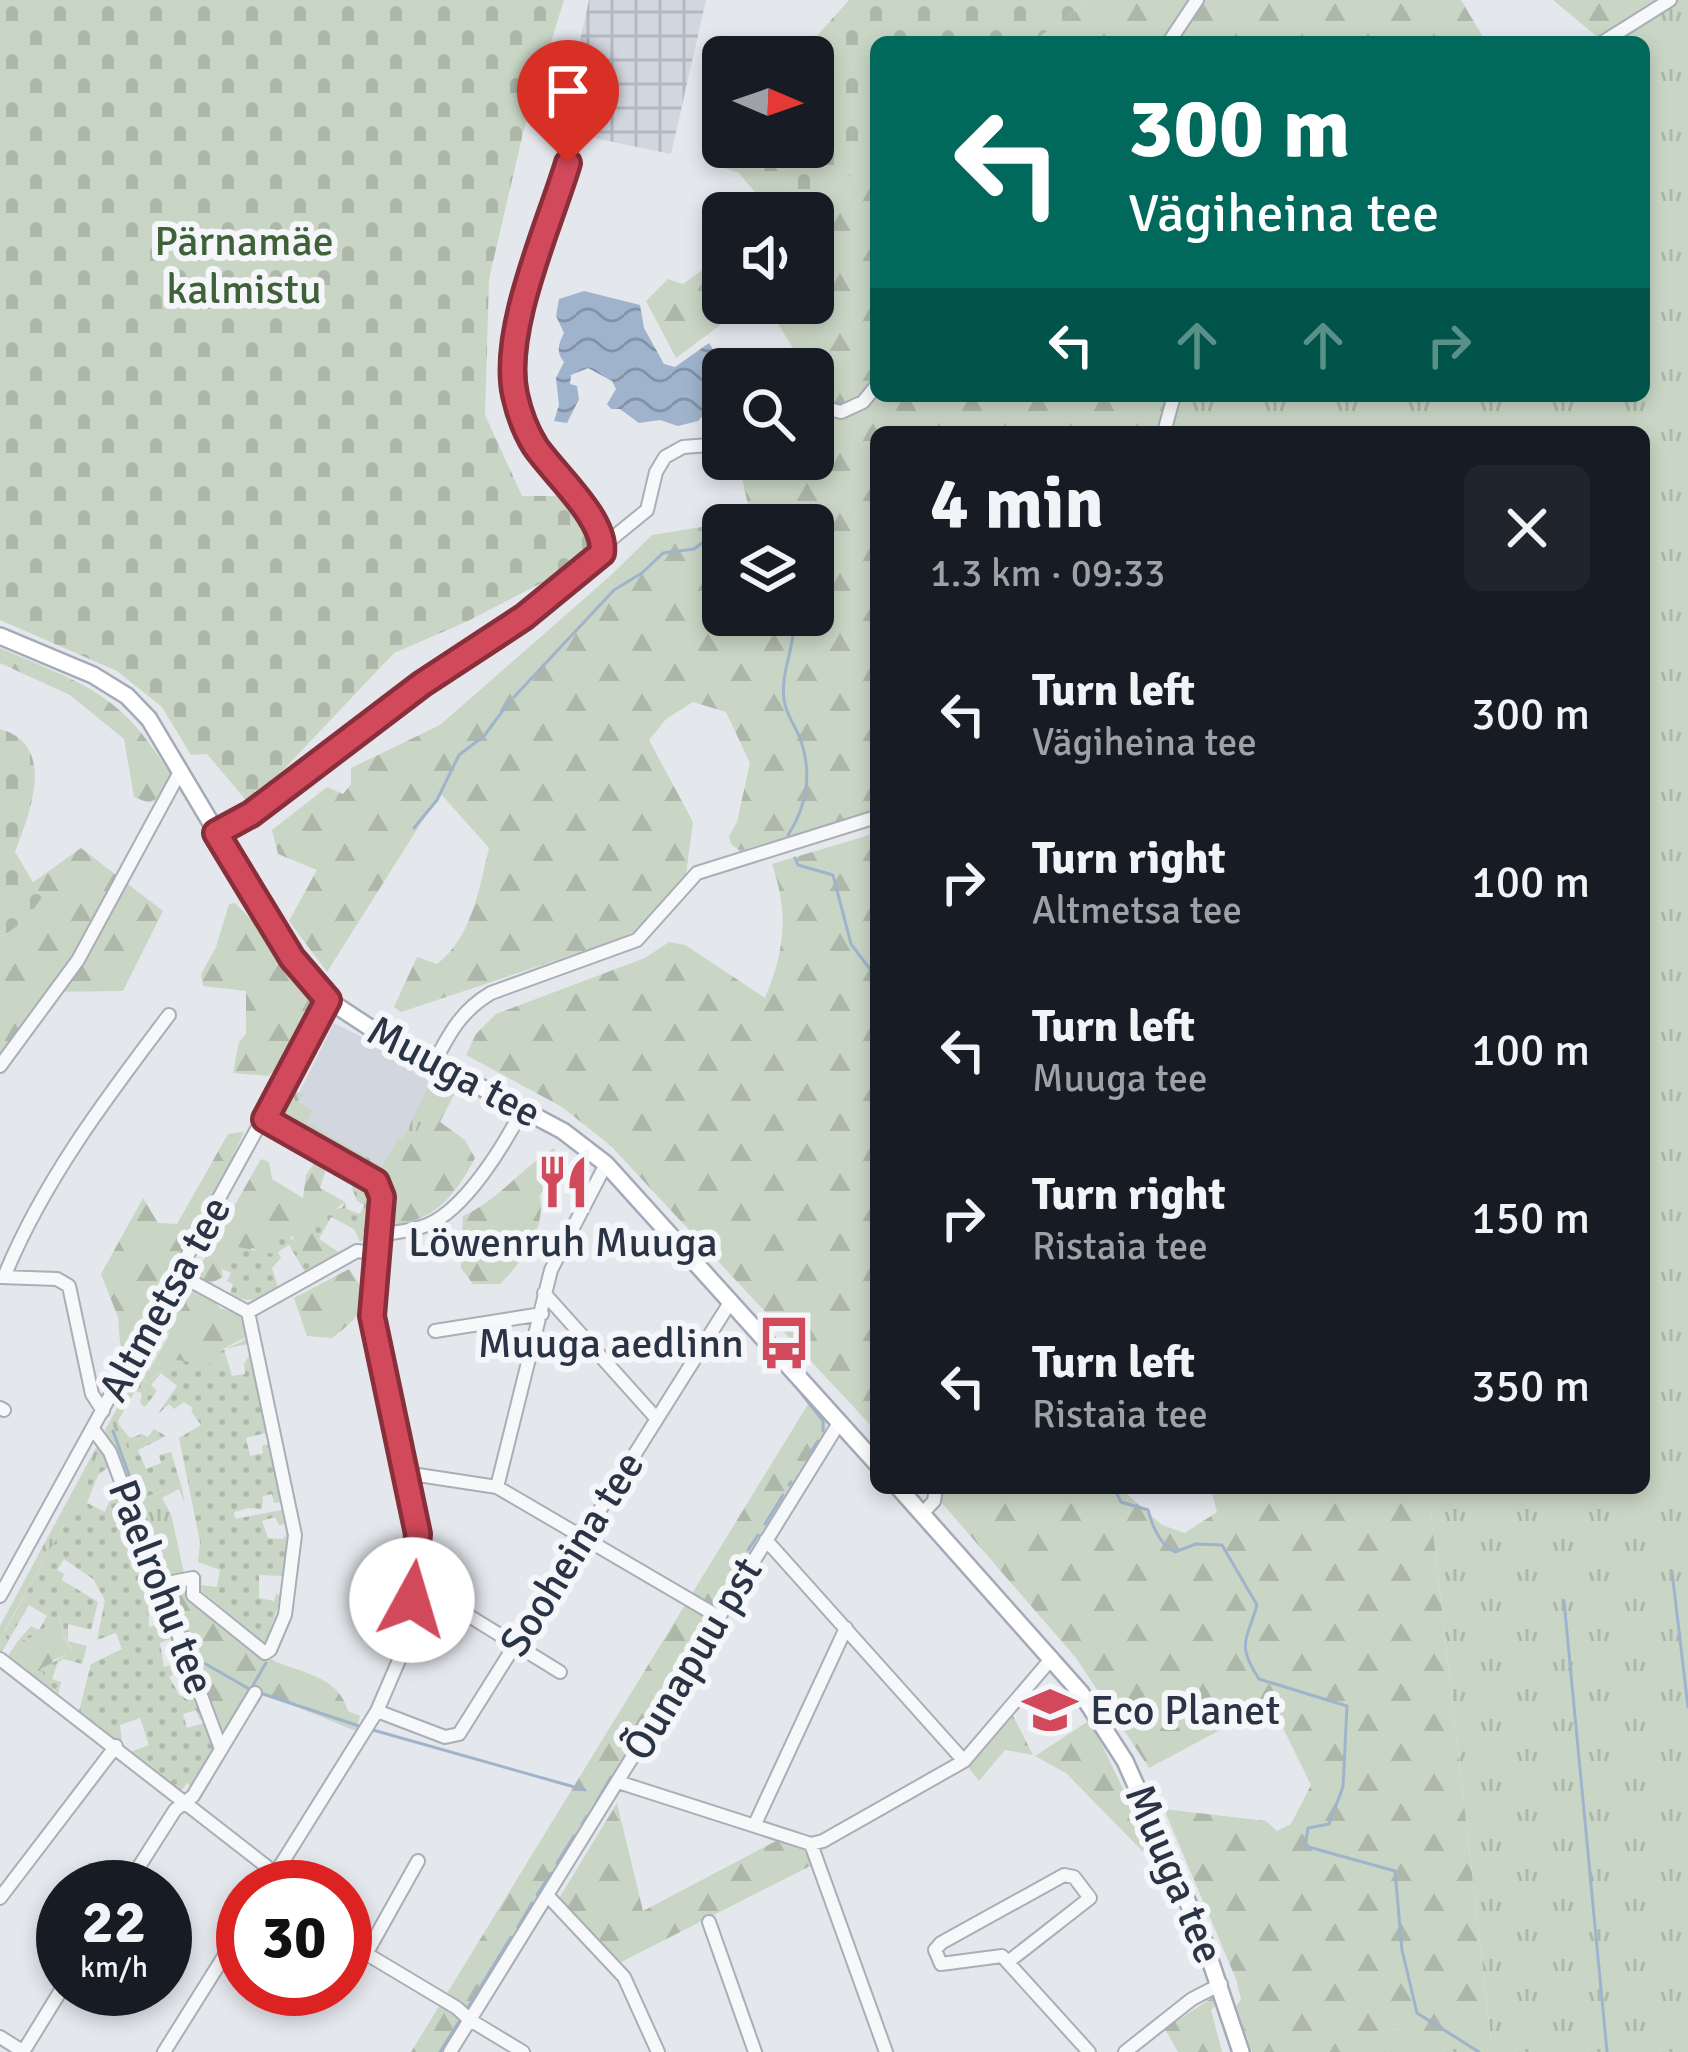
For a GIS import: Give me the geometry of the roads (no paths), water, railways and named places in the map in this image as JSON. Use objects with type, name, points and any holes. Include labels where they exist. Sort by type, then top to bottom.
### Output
[{"type":"main road","name":"Muuga tee","points":[[0,636],[93,675],[127,696],[149,719],[182,770],[292,958],[328,1000],[563,1131],[606,1164],[870,1457]]},
{"type":"main road","name":"Muuga tee","points":[[904,1494],[1081,1693],[1125,1761],[1221,1984],[1241,2052]]},
{"type":"street","points":[[1173,36],[1197,0]]},
{"type":"street","points":[[1613,36],[1670,0]]},
{"type":"street","points":[[568,163],[518,321],[512,371],[527,433],[585,510],[604,545]]},
{"type":"street","points":[[834,410],[841,412],[870,393]]},
{"type":"street","points":[[216,833],[251,814],[422,684],[524,617],[647,510],[656,472],[665,457],[683,447],[702,446]]},
{"type":"street","points":[[0,1066],[78,960],[182,770]]},
{"type":"street","points":[[435,1061],[453,1028],[475,1003],[637,940],[697,873],[870,820]]},
{"type":"street","name":"Altmetsa tee","points":[[0,1596],[328,1000]]},
{"type":"street","points":[[103,1411],[92,1394],[69,1286],[57,1280],[2,1277],[100,1106],[169,1016]]},
{"type":"street","points":[[379,1234],[427,1225],[445,1214],[499,1156],[523,1108]]},
{"type":"street","points":[[265,1119],[376,1182],[382,1197],[372,1316],[418,1542],[402,1653],[377,1711],[284,1860]]},
{"type":"street","points":[[497,1487],[559,1248],[606,1164]]},
{"type":"street","points":[[248,1312],[357,1251],[376,1252]]},
{"type":"street","points":[[162,1584],[193,1578],[193,1595],[265,1653],[271,1650],[286,1615],[295,1535],[248,1312],[178,1274]]},
{"type":"street","points":[[544,1293],[656,1418]]},
{"type":"street","name":"Sooheina tee","points":[[377,1711],[440,1735],[454,1736],[464,1728],[731,1301]]},
{"type":"street","points":[[435,1331],[542,1314]]},
{"type":"street","name":"Õunapuu pst","points":[[450,2052],[839,1423]]},
{"type":"street","name":"Paelrohu tee","points":[[94,1429],[110,1452],[221,1749]]},
{"type":"street","points":[[405,1473],[497,1487],[719,1617]]},
{"type":"street","points":[[922,1514],[935,1494]]},
{"type":"street","points":[[766,1540],[964,1761]]},
{"type":"street","points":[[412,1600],[452,1607],[560,1672]]},
{"type":"street","points":[[755,1824],[846,1628]]},
{"type":"street","points":[[618,1783],[811,1844],[823,1841],[964,1761],[1052,1658]]},
{"type":"street","points":[[0,1660],[258,1860]]},
{"type":"street","name":"Paelrohu tee","points":[[143,1860],[255,1693]]},
{"type":"street","points":[[0,1898],[116,1746]]},
{"type":"street","points":[[811,1844],[886,2052]]},
{"type":"street","points":[[372,1943],[418,1861]]},
{"type":"street","points":[[1007,1962],[1090,1898],[1074,1877],[1064,1875],[941,1943],[935,1951],[940,1964],[1002,1957],[1089,2052]]},
{"type":"street","points":[[547,1895],[624,1977],[658,2052]]},
{"type":"street","points":[[709,1922],[754,2052]]},
{"type":"street","points":[[372,1958],[523,2052]]},
{"type":"street","points":[[164,2052],[216,1969]]},
{"type":"street","points":[[1125,2052],[1192,2000],[1221,1984]]},
{"type":"street","points":[[0,2037],[23,2052],[45,2016]]},
{"type":"water","points":[[584,291],[640,305],[644,328],[664,364],[675,367],[709,343],[712,348],[702,348],[702,417],[678,426],[660,420],[639,423],[620,409],[611,409],[607,404],[616,389],[612,381],[588,368],[571,375],[570,384],[577,386],[579,399],[567,423],[554,421],[559,405],[556,378],[564,362],[559,348],[564,333],[556,316],[559,299]]},
{"type":"waterway","points":[[514,697],[614,590],[663,553],[694,549],[702,543]]},
{"type":"waterway","points":[[788,835],[803,803],[807,780],[802,744],[784,700],[793,636]]},
{"type":"waterway","points":[[414,828],[437,800],[459,755],[484,736],[510,701]]},
{"type":"waterway","points":[[795,858],[798,865],[833,875],[851,944],[870,969]]},
{"type":"waterway","points":[[704,1284],[715,1296]]},
{"type":"waterway","points":[[730,1313],[761,1347]]},
{"type":"waterway","points":[[768,1355],[784,1373]]},
{"type":"waterway","points":[[790,1379],[823,1421],[823,1431]]},
{"type":"waterway","points":[[113,1431],[166,1576]]},
{"type":"waterway","points":[[810,1453],[818,1441]]},
{"type":"waterway","points":[[1117,1494],[1121,1502],[1148,1510],[1161,1540],[1175,1552],[1196,1544],[1222,1545],[1257,1605],[1246,1649],[1259,1679],[1347,1706],[1343,1787],[1329,1824],[1308,1828],[1305,1846],[1395,1871],[1402,1950],[1417,2013],[1479,2052]]},
{"type":"waterway","points":[[765,1524],[783,1495]]},
{"type":"waterway","points":[[748,1550],[758,1535]]},
{"type":"waterway","points":[[715,1606],[743,1560]]},
{"type":"waterway","points":[[1672,1572],[1688,1707]]},
{"type":"waterway","points":[[171,1589],[197,1659],[251,1690]]},
{"type":"waterway","points":[[1564,1601],[1607,2052]]},
{"type":"waterway","points":[[679,1664],[707,1619]]},
{"type":"waterway","points":[[252,1687],[266,1663]]},
{"type":"waterway","points":[[648,1715],[672,1676]]},
{"type":"waterway","points":[[260,1693],[359,1726]]},
{"type":"waterway","points":[[626,1751],[643,1724]]},
{"type":"waterway","points":[[373,1730],[585,1790]]},
{"type":"waterway","points":[[596,1803],[611,1777]]},
{"type":"waterway","points":[[582,1824],[587,1816]]},
{"type":"waterway","points":[[557,1863],[574,1836]]},
{"type":"waterway","points":[[537,1895],[551,1873]]},
{"type":"waterway","points":[[518,1927],[532,1903]]},
{"type":"waterway","points":[[467,2009],[511,1937]]},
{"type":"waterway","points":[[440,2052],[460,2020]]},
{"type":"waterway","points":[[1228,2036],[1232,2052]]},
{"type":"place","name":"Löwenruh Muuga","points":[[563,1182]]},
{"type":"place","name":"Muuga aedlinn","points":[[784,1343]]},
{"type":"place","name":"Eco Planet","points":[[1050,1710]]},
{"type":"park label","name":"Pärnamäe kalmistu","points":[[244,265]]}]
